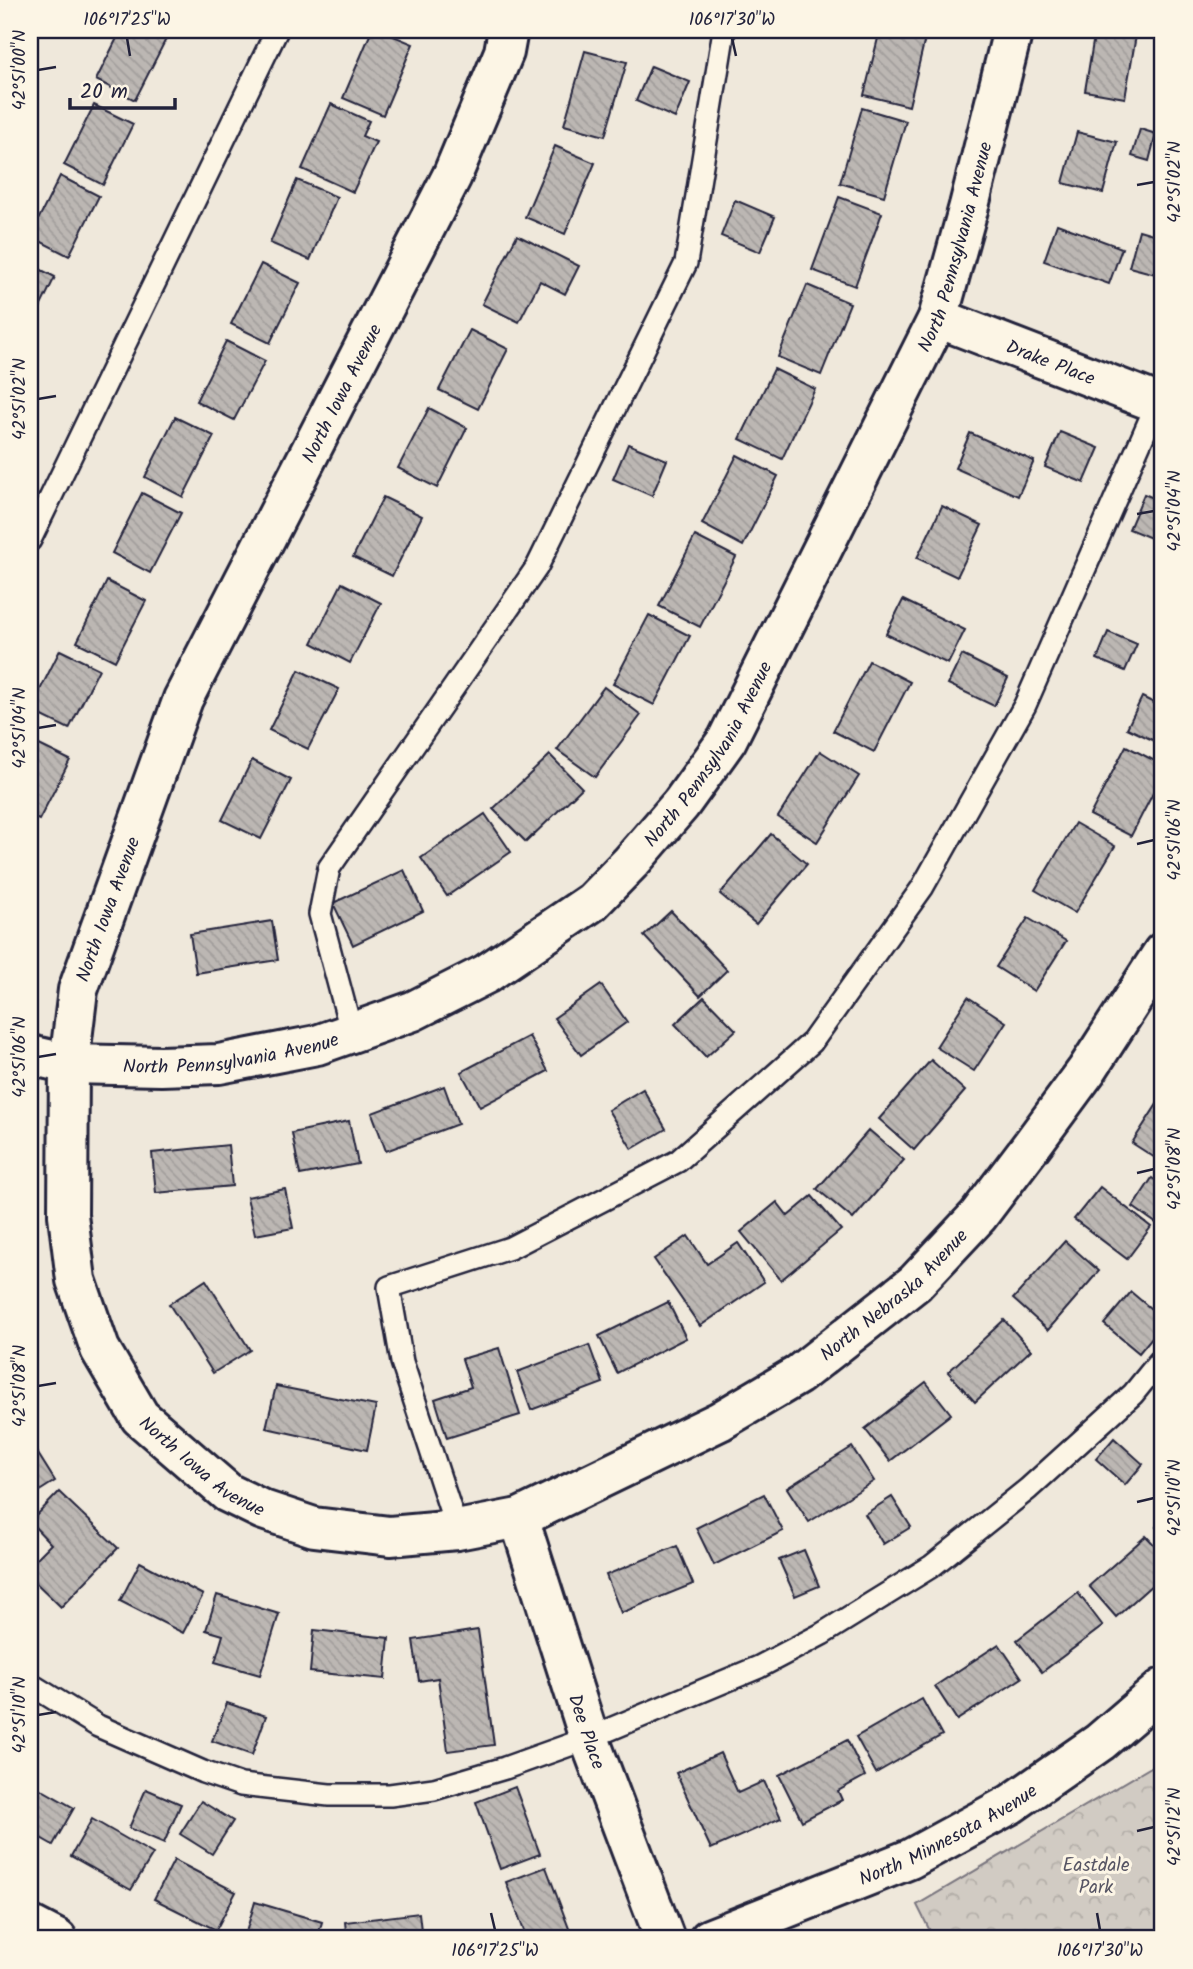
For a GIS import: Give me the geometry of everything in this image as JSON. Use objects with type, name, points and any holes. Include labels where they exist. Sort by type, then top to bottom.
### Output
[{"type":"street","name":"North Pennsylvania Avenue","points":[[30,1055],[69,1064],[219,1064],[317,1045],[352,1034],[413,1011],[486,974],[592,902],[631,862],[681,804],[727,740],[938,318],[1013,30]]},
{"type":"street","name":"North Iowa Avenue","points":[[506,41],[452,176],[184,699],[78,990],[69,1064],[68,1215],[76,1280],[100,1349],[140,1417],[228,1493],[263,1510],[314,1527],[390,1536],[457,1530],[519,1518]]},
{"type":"street","name":"Drake Place","points":[[938,318],[1161,397]]},
{"type":"street","name":"North Nebraska Avenue","points":[[519,1518],[720,1421],[798,1375],[915,1283],[978,1216],[1031,1146],[1087,1070],[1163,952]]},
{"type":"street","name":"Dee Place","points":[[519,1518],[589,1738],[666,1939]]},
{"type":"street","name":"North Minnesota Avenue","points":[[709,1939],[910,1859],[1012,1804],[1100,1742],[1163,1688]]},
{"type":"street","points":[[30,1925],[57,1939]]},
{"type":"lane","points":[[30,540],[277,30]]},
{"type":"lane","points":[[352,1034],[320,915],[329,868],[537,566],[686,263],[724,30]]},
{"type":"lane","points":[[457,1530],[402,1362],[389,1287],[510,1248],[678,1161],[812,1042],[922,888],[1025,705],[1161,397]]},
{"type":"lane","points":[[30,1684],[98,1726],[203,1772],[241,1784],[329,1795],[390,1795],[434,1788],[505,1768],[589,1738],[759,1667],[822,1634],[932,1566],[1028,1489],[1123,1403],[1163,1357]]},
{"type":"green space","name":"Eastdale Park","points":[[1163,1760],[1163,1939],[934,1939],[917,1905]]},
{"type":"building","points":[[121,30],[147,30],[166,39],[135,100],[96,80]]},
{"type":"building","points":[[372,30],[379,30],[413,44],[383,115],[343,98]]},
{"type":"building","points":[[880,30],[927,30],[909,106],[864,95]]},
{"type":"building","points":[[1095,30],[1137,30],[1125,98],[1085,91]]},
{"type":"building","points":[[585,51],[627,62],[605,136],[564,125]]},
{"type":"building","points":[[651,66],[690,82],[675,118],[636,101]]},
{"type":"building","points":[[331,104],[369,121],[362,136],[376,142],[353,192],[302,169]]},
{"type":"building","points":[[94,105],[133,124],[103,185],[64,165]]},
{"type":"building","points":[[862,108],[906,121],[884,196],[840,183]]},
{"type":"building","points":[[1140,129],[1156,134],[1149,161],[1132,156]]},
{"type":"building","points":[[1077,132],[1117,142],[1103,193],[1063,183]]},
{"type":"building","points":[[555,146],[595,163],[565,234],[525,217]]},
{"type":"building","points":[[60,176],[99,196],[69,256],[30,236]]},
{"type":"building","points":[[297,180],[337,197],[310,260],[270,243]]},
{"type":"building","points":[[839,197],[882,213],[855,286],[812,270]]},
{"type":"building","points":[[735,200],[775,217],[760,252],[721,236]]},
{"type":"building","points":[[1057,224],[1122,248],[1109,284],[1044,261]]},
{"type":"building","points":[[1139,230],[1163,237],[1163,276],[1129,267]]},
{"type":"building","points":[[517,235],[579,266],[565,294],[540,281],[519,322],[482,304]]},
{"type":"building","points":[[30,264],[55,277],[30,328]]},
{"type":"building","points":[[261,264],[300,283],[270,343],[231,324]]},
{"type":"building","points":[[807,285],[850,303],[821,375],[778,357]]},
{"type":"building","points":[[470,330],[508,349],[478,409],[439,390]]},
{"type":"building","points":[[226,341],[265,361],[234,420],[196,401]]},
{"type":"building","points":[[774,369],[815,389],[782,459],[740,439]]},
{"type":"building","points":[[429,408],[467,428],[437,488],[398,468]]},
{"type":"building","points":[[175,417],[214,436],[183,497],[145,477]]},
{"type":"building","points":[[1060,432],[1099,448],[1084,483],[1045,467]]},
{"type":"building","points":[[970,433],[1034,461],[1018,496],[955,468]]},
{"type":"building","points":[[628,444],[667,460],[652,496],[613,479]]},
{"type":"building","points":[[737,455],[778,476],[743,546],[702,524]]},
{"type":"building","points":[[142,493],[181,513],[150,573],[112,553]]},
{"type":"building","points":[[1144,494],[1163,502],[1163,543],[1129,529]]},
{"type":"building","points":[[383,497],[422,516],[392,576],[353,557]]},
{"type":"building","points":[[942,506],[982,525],[957,577],[917,558]]},
{"type":"building","points":[[695,536],[736,557],[700,627],[659,606]]},
{"type":"building","points":[[107,581],[146,601],[115,661],[77,642]]},
{"type":"building","points":[[342,583],[381,603],[350,663],[312,643]]},
{"type":"building","points":[[903,600],[965,630],[948,664],[886,634]]},
{"type":"building","points":[[649,615],[690,636],[654,705],[613,684]]},
{"type":"building","points":[[1108,632],[1137,644],[1125,671],[1097,659]]},
{"type":"building","points":[[60,650],[99,669],[69,729],[30,710]]},
{"type":"building","points":[[962,655],[1008,678],[994,706],[948,684]]},
{"type":"building","points":[[869,661],[910,682],[874,752],[833,731]]},
{"type":"building","points":[[299,670],[339,689],[308,749],[269,730]]},
{"type":"building","points":[[604,687],[641,715],[595,777],[557,750]]},
{"type":"building","points":[[1142,697],[1160,706],[1163,698],[1163,745],[1127,728]]},
{"type":"building","points":[[31,741],[70,760],[39,820],[30,816]]},
{"type":"building","points":[[1126,746],[1163,765],[1163,774],[1131,836],[1090,815]]},
{"type":"building","points":[[820,751],[859,776],[817,842],[778,817]]},
{"type":"building","points":[[550,755],[582,788],[526,842],[493,809]]},
{"type":"building","points":[[252,760],[291,780],[261,839],[222,820]]},
{"type":"building","points":[[485,814],[511,852],[447,896],[421,858]]},
{"type":"building","points":[[1075,823],[1115,846],[1075,913],[1035,890]]},
{"type":"building","points":[[771,834],[807,864],[756,924],[720,894]]},
{"type":"building","points":[[404,870],[423,911],[353,945],[333,903]]},
{"type":"building","points":[[671,911],[727,970],[700,996],[644,936]]},
{"type":"building","points":[[1028,918],[1066,941],[1034,991],[996,967]]},
{"type":"building","points":[[272,921],[278,960],[196,973],[190,934]]},
{"type":"building","points":[[601,985],[627,1022],[581,1055],[554,1018]]},
{"type":"building","points":[[704,997],[736,1030],[706,1057],[675,1024]]},
{"type":"building","points":[[968,997],[1006,1022],[974,1071],[936,1047]]},
{"type":"building","points":[[529,1036],[548,1071],[480,1107],[461,1072]]},
{"type":"building","points":[[931,1060],[965,1091],[914,1150],[879,1119]]},
{"type":"building","points":[[444,1086],[458,1124],[386,1151],[372,1113]]},
{"type":"building","points":[[643,1089],[666,1129],[632,1149],[608,1110]]},
{"type":"building","points":[[1163,1095],[1163,1163],[1132,1143]]},
{"type":"building","points":[[349,1121],[358,1164],[300,1175],[292,1133]]},
{"type":"building","points":[[869,1130],[904,1160],[853,1219],[817,1189]]},
{"type":"building","points":[[228,1145],[232,1186],[156,1193],[152,1153]]},
{"type":"building","points":[[1152,1178],[1163,1186],[1163,1228],[1133,1207]]},
{"type":"building","points":[[1100,1187],[1151,1227],[1127,1259],[1074,1219]]},
{"type":"building","points":[[285,1189],[293,1228],[255,1235],[247,1197]]},
{"type":"building","points":[[812,1196],[841,1230],[781,1280],[741,1232],[777,1202],[788,1216]]},
{"type":"building","points":[[688,1236],[707,1264],[738,1243],[764,1282],[700,1326],[654,1259]]},
{"type":"building","points":[[1065,1241],[1099,1271],[1048,1330],[1013,1299]]},
{"type":"building","points":[[206,1280],[250,1350],[213,1373],[169,1304]]},
{"type":"building","points":[[1131,1292],[1163,1319],[1163,1324],[1139,1353],[1104,1324]]},
{"type":"building","points":[[668,1302],[686,1338],[617,1373],[599,1336]]},
{"type":"building","points":[[1004,1320],[1031,1350],[975,1402],[948,1372]]},
{"type":"building","points":[[589,1345],[603,1383],[531,1410],[517,1372]]},
{"type":"building","points":[[499,1348],[520,1415],[447,1438],[435,1399],[471,1387],[462,1359]]},
{"type":"building","points":[[926,1382],[951,1414],[890,1461],[865,1429]]},
{"type":"building","points":[[276,1386],[376,1406],[367,1450],[266,1428]]},
{"type":"building","points":[[1114,1438],[1143,1464],[1125,1485],[1096,1459]]},
{"type":"building","points":[[30,1441],[55,1481],[30,1497]]},
{"type":"building","points":[[852,1447],[874,1481],[809,1522],[787,1488]]},
{"type":"building","points":[[59,1492],[118,1548],[61,1607],[30,1577],[30,1565],[51,1544],[30,1522]]},
{"type":"building","points":[[764,1494],[783,1531],[714,1565],[696,1528]]},
{"type":"building","points":[[892,1497],[911,1527],[883,1544],[865,1514]]},
{"type":"building","points":[[1163,1519],[1163,1534],[1156,1527]]},
{"type":"building","points":[[1146,1536],[1163,1554],[1163,1575],[1116,1617],[1089,1586]]},
{"type":"building","points":[[677,1546],[693,1584],[621,1613],[606,1575]]},
{"type":"building","points":[[804,1550],[819,1586],[795,1596],[779,1560]]},
{"type":"building","points":[[140,1562],[203,1595],[183,1633],[120,1601]]},
{"type":"building","points":[[1078,1593],[1103,1626],[1042,1672],[1017,1640]]},
{"type":"building","points":[[217,1595],[279,1614],[260,1675],[215,1662],[223,1635],[206,1630]]},
{"type":"building","points":[[314,1630],[389,1638],[385,1679],[310,1672]]},
{"type":"building","points":[[478,1630],[494,1745],[448,1751],[438,1678],[419,1681],[413,1640]]},
{"type":"building","points":[[999,1644],[1022,1678],[957,1720],[935,1686]]},
{"type":"building","points":[[922,1699],[942,1735],[876,1773],[856,1737]]},
{"type":"building","points":[[227,1703],[266,1716],[252,1755],[212,1741]]},
{"type":"building","points":[[847,1740],[865,1776],[838,1791],[842,1800],[802,1821],[779,1775]]},
{"type":"building","points":[[720,1753],[738,1793],[764,1781],[781,1818],[711,1849],[676,1773]]},
{"type":"building","points":[[30,1783],[74,1808],[53,1845],[30,1832]]},
{"type":"building","points":[[515,1787],[540,1854],[500,1869],[476,1802]]},
{"type":"building","points":[[146,1789],[181,1804],[164,1843],[129,1828]]},
{"type":"building","points":[[201,1801],[233,1821],[212,1854],[180,1834]]},
{"type":"building","points":[[92,1819],[153,1854],[131,1890],[71,1856]]},
{"type":"building","points":[[174,1860],[236,1892],[216,1930],[154,1899]]},
{"type":"building","points":[[546,1867],[571,1934],[557,1939],[527,1939],[506,1882]]},
{"type":"building","points":[[255,1902],[322,1922],[317,1939],[244,1939]]},
{"type":"building","points":[[419,1913],[422,1939],[347,1939],[345,1922]]}]
